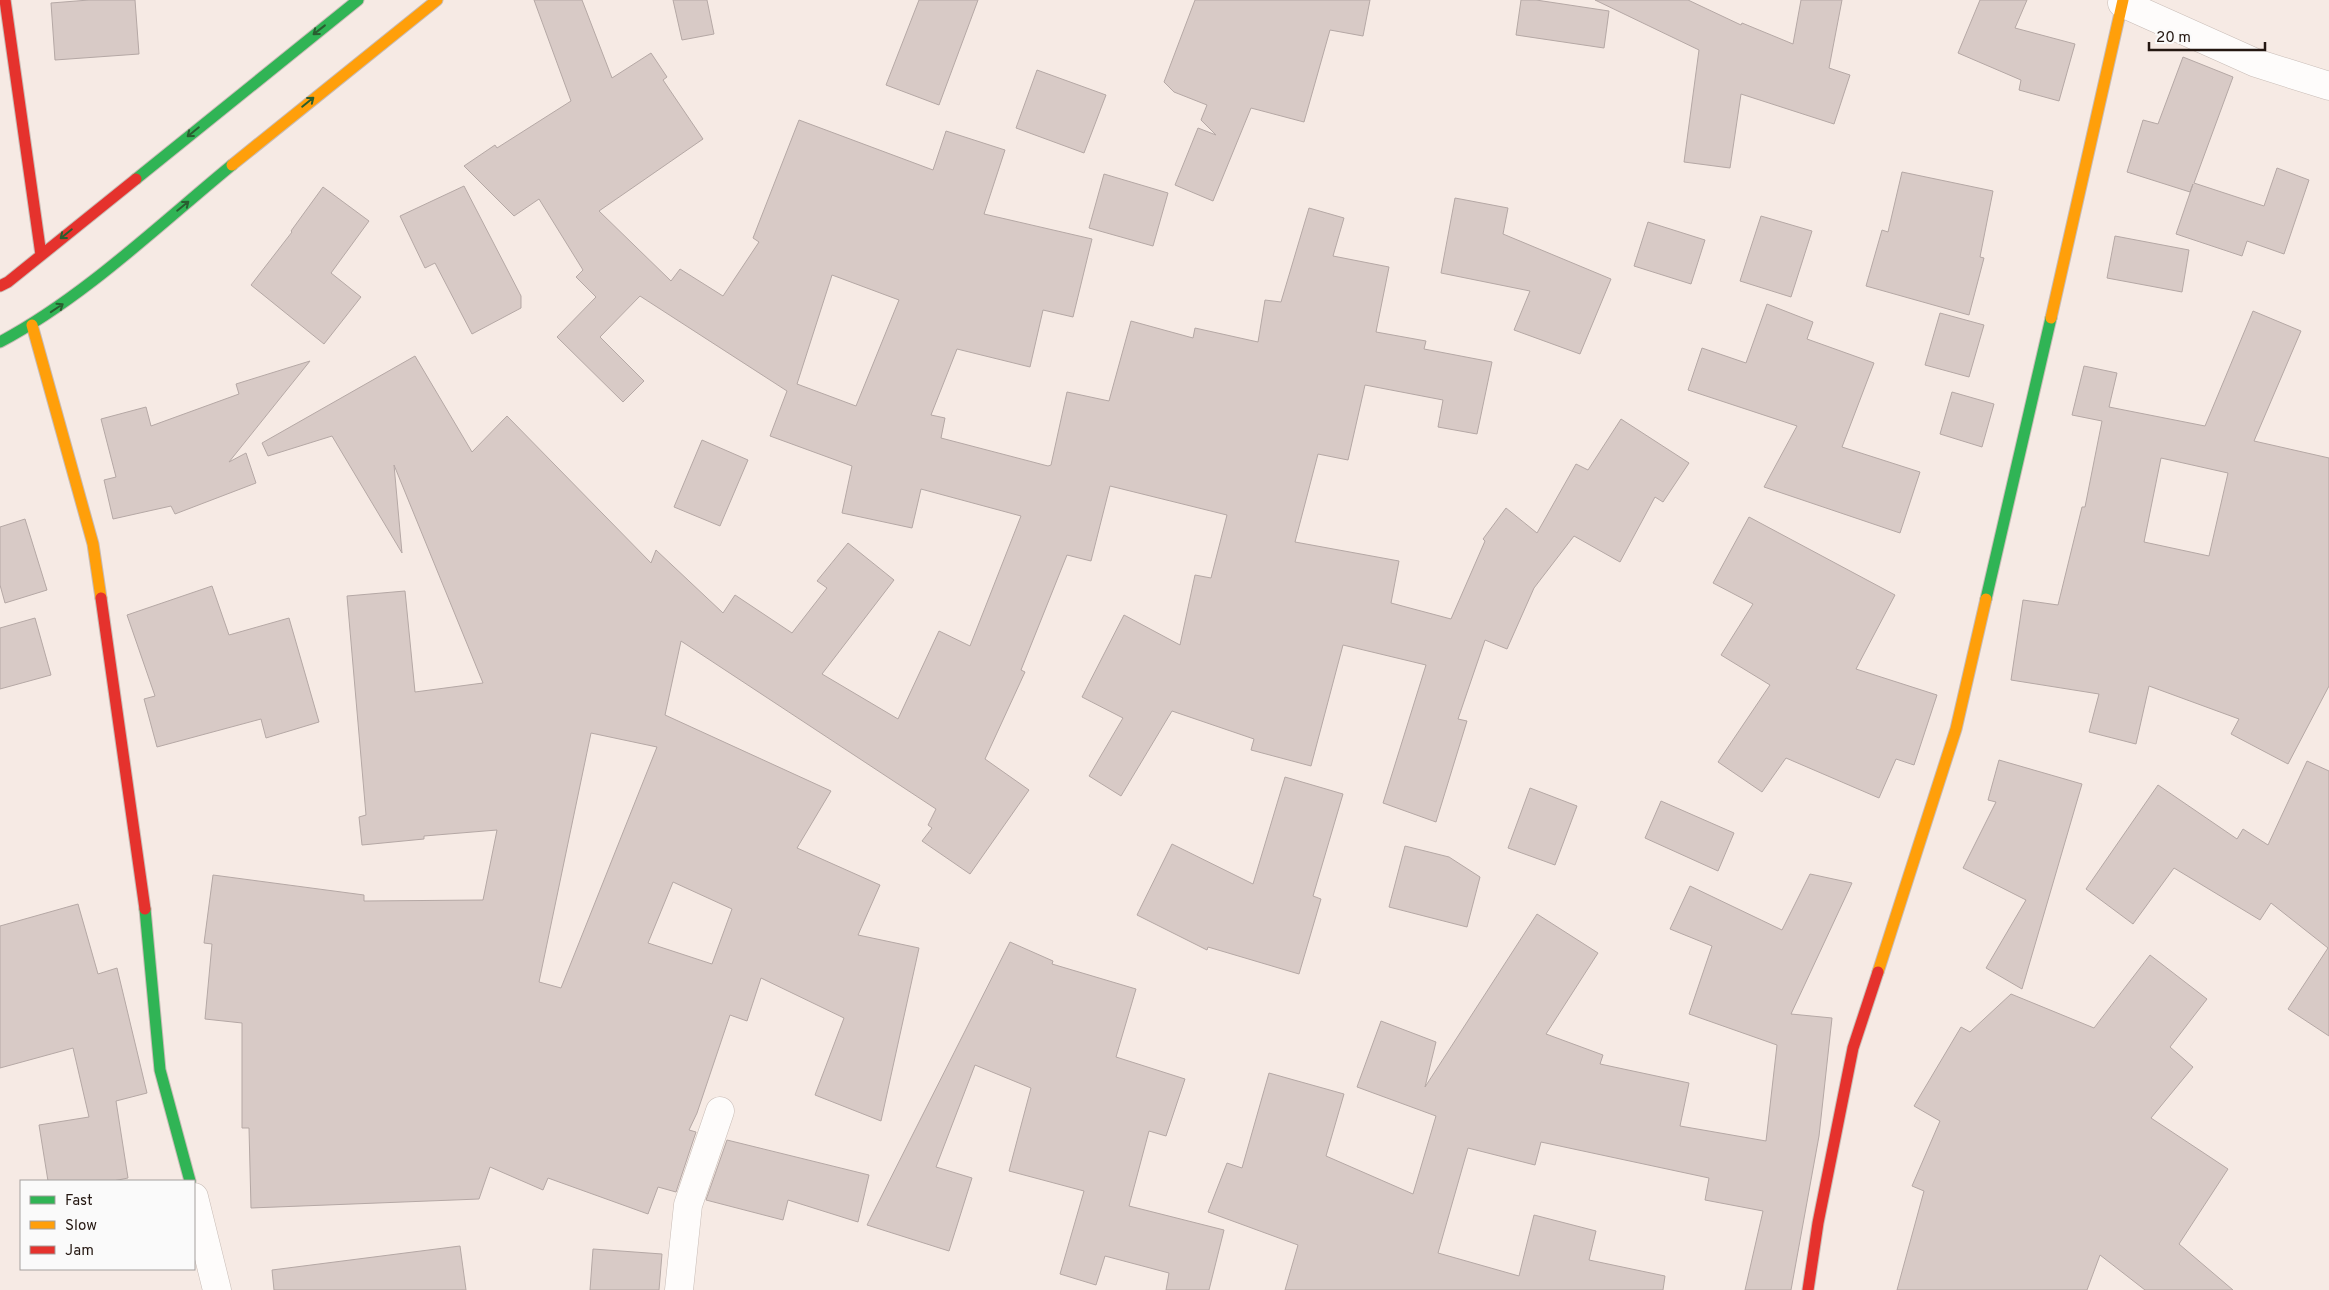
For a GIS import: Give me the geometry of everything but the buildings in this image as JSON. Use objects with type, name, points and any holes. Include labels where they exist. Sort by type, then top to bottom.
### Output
[{"type":"street","points":[[5,0],[41,255]]},
{"type":"street","points":[[0,286],[358,0]]},
{"type":"street","points":[[0,342],[32,325],[63,304],[348,70],[437,0]]},
{"type":"street","points":[[1808,1290],[1818,1223],[1853,1048],[1956,728],[2122,2],[2256,63],[2329,86]]},
{"type":"street","points":[[32,325],[93,544],[144,903],[160,1070],[190,1180]]},
{"type":"street","points":[[680,1290],[688,1205],[720,1110]]},
{"type":"street","points":[[195,1201],[217,1290]]},
{"type":"traffic: fast","points":[[136,179],[358,0]]},
{"type":"traffic: fast","points":[[0,342],[61,304],[120,260],[232,165]]},
{"type":"traffic: fast","points":[[1986,599],[2051,318]]},
{"type":"traffic: fast","points":[[145,909],[160,1070],[190,1180]]},
{"type":"traffic: slow","points":[[232,165],[437,0]]},
{"type":"traffic: slow","points":[[2051,318],[2123,0]]},
{"type":"traffic: slow","points":[[32,325],[93,544],[101,598]]},
{"type":"traffic: slow","points":[[1878,972],[1956,729],[1986,599]]},
{"type":"traffic: jam","points":[[5,0],[41,255]]},
{"type":"traffic: jam","points":[[0,286],[8,282],[136,179]]},
{"type":"traffic: jam","points":[[101,598],[145,909]]},
{"type":"traffic: jam","points":[[1808,1290],[1818,1223],[1853,1048],[1878,972]]}]
